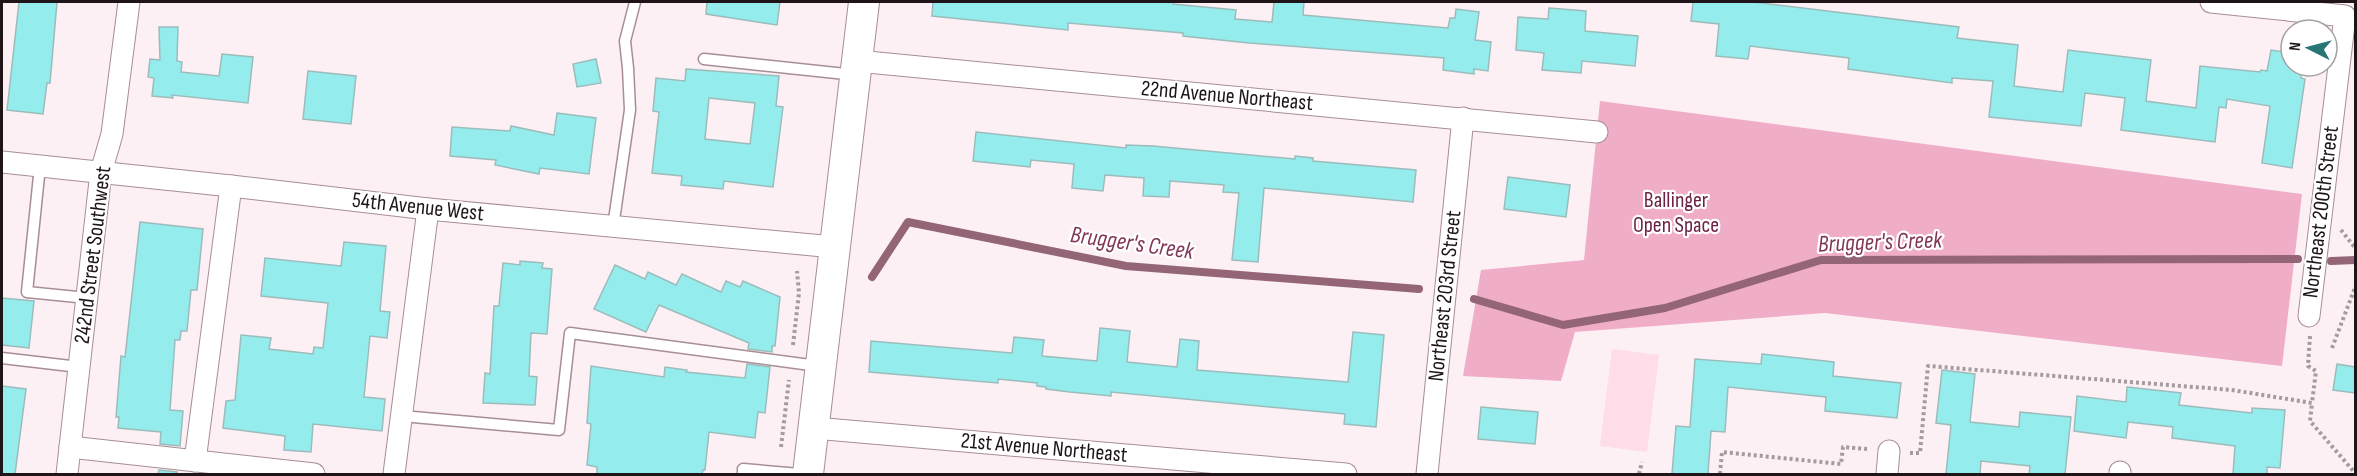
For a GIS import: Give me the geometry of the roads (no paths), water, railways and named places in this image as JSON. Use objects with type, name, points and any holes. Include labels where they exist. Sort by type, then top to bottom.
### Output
[{"type":"main road","points":[[808,474],[864,2]]},
{"type":"street","name":"242nd Street Southwest","points":[[67,474],[101,172],[112,134],[129,2]]},
{"type":"street","name":"Northeast 200th Street","points":[[2211,2],[2345,16],[2309,316]]},
{"type":"street","name":"22nd Avenue Northeast","points":[[856,68],[1463,118],[1597,132]]},
{"type":"street","name":"Northeast 203rd Street","points":[[1427,474],[1463,118]]},
{"type":"street","name":"54th Avenue West","points":[[2,162],[428,209],[834,247]]},
{"type":"street","points":[[195,461],[231,186]]},
{"type":"street","points":[[394,474],[428,209]]},
{"type":"street","name":"21st Avenue Northeast","points":[[814,428],[1346,474]]},
{"type":"street","points":[[70,447],[314,474]]},
{"type":"street","points":[[1887,474],[1889,451]]},
{"type":"lane","points":[[613,226],[630,110],[625,41],[635,2]]},
{"type":"lane","points":[[704,59],[856,68]]},
{"type":"lane","points":[[40,166],[27,292],[87,298]]},
{"type":"lane","points":[[402,416],[560,430],[570,333],[821,366]]},
{"type":"lane","points":[[2,358],[79,367]]},
{"type":"lane","points":[[742,474],[743,469],[800,474]]},
{"type":"waterway","name":"Brugger's Creek","points":[[872,277],[908,222],[1126,266],[1419,289]]},
{"type":"waterway","name":"Brugger's Creek","points":[[1474,299],[1563,325],[1665,308],[1821,260],[2298,259]]},
{"type":"waterway","name":"Brugger's Creek","points":[[2331,261],[2356,260]]},
{"type":"park label","name":"Ballinger Open Space","points":[[1676,212]]}]
